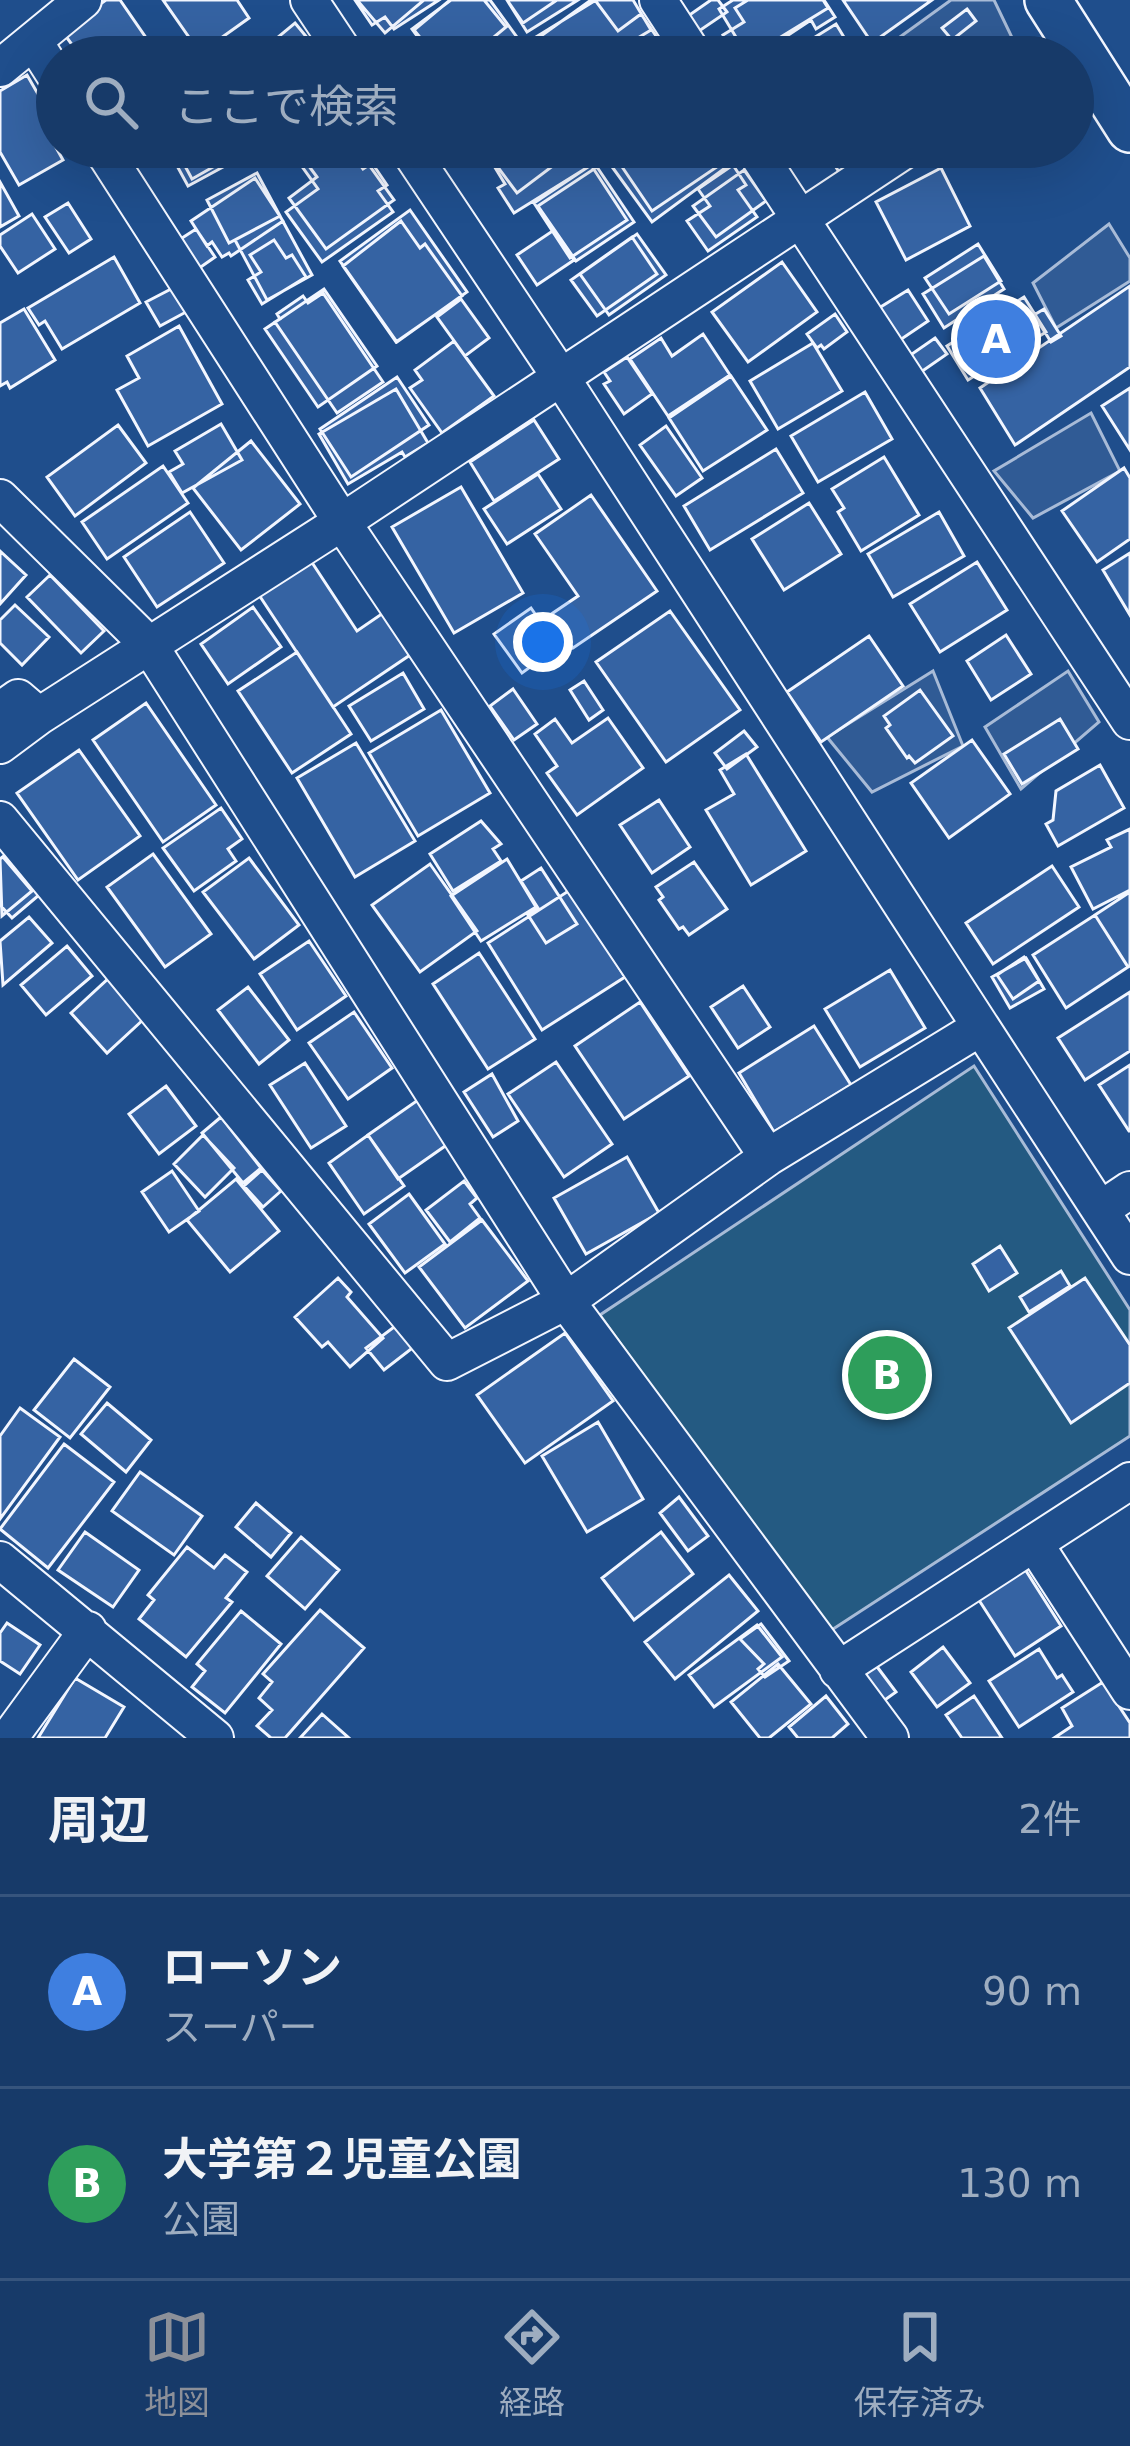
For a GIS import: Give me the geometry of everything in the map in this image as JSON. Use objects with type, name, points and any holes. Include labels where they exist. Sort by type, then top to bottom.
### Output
[{"type":"street","points":[[41,36],[83,0]]},
{"type":"street","points":[[309,0],[333,36]]},
{"type":"street","points":[[658,0],[681,36]]},
{"type":"street","points":[[1048,0],[1057,36]]},
{"type":"street","points":[[0,68],[34,42],[36,45]]},
{"type":"street","points":[[1094,88],[1130,129]]},
{"type":"street","points":[[114,168],[342,522],[768,1157]]},
{"type":"street","points":[[421,168],[981,1028],[1115,1200],[1130,1256]]},
{"type":"street","points":[[767,168],[1130,721]]},
{"type":"street","points":[[0,745],[14,702],[149,645],[877,168]]},
{"type":"street","points":[[0,498],[149,645],[566,1301],[890,1738]]},
{"type":"street","points":[[0,820],[447,1362],[566,1301],[768,1157],[981,1028]]},
{"type":"street","points":[[838,1670],[1130,1481]]},
{"type":"street","points":[[1034,1543],[1130,1691]]},
{"type":"street","points":[[0,1560],[215,1738]]},
{"type":"street","points":[[9,1738],[88,1630]]},
{"type":"shaded area","points":[[951,0],[994,0],[1011,36],[901,36]]},
{"type":"shaded area","points":[[1109,224],[1130,258],[1130,281],[1056,328],[1033,283]]},
{"type":"shaded area","points":[[1091,413],[1120,471],[1033,518],[994,471]]},
{"type":"shaded area","points":[[933,671],[963,746],[872,792],[827,737]]},
{"type":"shaded area","points":[[1068,671],[1099,722],[1021,789],[985,727]]},
{"type":"shaded area","points":[[974,1066],[1130,1310],[1130,1436],[827,1633],[600,1315]]},
{"type":"building","points":[[106,0],[120,0],[145,36],[66,36],[62,31]]},
{"type":"building","points":[[163,0],[237,0],[249,18],[224,36],[188,36]]},
{"type":"building","points":[[355,0],[439,0],[394,29],[385,17],[372,25]]},
{"type":"building","points":[[357,0],[424,0],[385,33]]},
{"type":"building","points":[[450,0],[484,0],[506,27],[495,36],[419,36],[414,30]]},
{"type":"building","points":[[451,0],[490,0],[516,36],[417,36],[412,29]]},
{"type":"building","points":[[507,0],[557,0],[523,23]]},
{"type":"building","points":[[507,0],[578,0],[527,32]]},
{"type":"building","points":[[595,0],[618,31],[641,14],[656,36],[541,36]]},
{"type":"building","points":[[596,0],[633,0],[651,30],[641,36],[538,36]]},
{"type":"building","points":[[718,0],[727,12],[699,31],[688,16]]},
{"type":"building","points":[[733,0],[823,0],[828,8],[782,36],[735,36],[719,9]]},
{"type":"building","points":[[748,0],[824,0],[835,17],[816,29],[811,20],[787,36],[724,36],[744,22],[735,8]]},
{"type":"building","points":[[843,0],[932,0],[882,36],[867,36]]},
{"type":"building","points":[[967,9],[976,21],[957,36],[949,36],[942,28]]},
{"type":"building","points":[[295,23],[306,36],[279,36]]},
{"type":"building","points":[[836,24],[843,36],[817,36]]},
{"type":"building","points":[[27,75],[36,91],[36,168],[49,168],[19,185],[0,152],[0,91]]},
{"type":"building","points":[[178,168],[221,168],[188,186]]},
{"type":"building","points":[[186,168],[211,168],[192,179]]},
{"type":"building","points":[[303,168],[375,168],[387,185],[378,191],[393,212],[322,262],[286,212],[318,189]]},
{"type":"building","points":[[310,168],[371,168],[394,200],[326,249],[289,198],[317,177]]},
{"type":"building","points":[[495,168],[586,168],[514,213],[498,188],[505,184]]},
{"type":"building","points":[[498,168],[550,168],[517,193]]},
{"type":"building","points":[[593,168],[627,220],[570,258],[534,203]]},
{"type":"building","points":[[598,168],[634,222],[576,261],[538,206]]},
{"type":"building","points":[[613,168],[725,168],[652,222]]},
{"type":"building","points":[[623,168],[715,168],[652,211]]},
{"type":"building","points":[[735,168],[746,185],[738,190],[757,217],[708,251],[687,221],[710,206],[698,189]]},
{"type":"building","points":[[941,168],[970,226],[906,260],[876,202]]},
{"type":"building","points":[[744,170],[766,201],[716,237],[693,206]]},
{"type":"building","points":[[257,173],[280,216],[229,243],[207,200]]},
{"type":"building","points":[[255,178],[283,221],[231,256],[222,257],[212,242],[207,246],[191,221]]},
{"type":"building","points":[[0,182],[19,216],[0,227]]},
{"type":"building","points":[[68,203],[91,239],[69,253],[45,217]]},
{"type":"building","points":[[410,210],[467,292],[397,342],[340,261]]},
{"type":"building","points":[[32,214],[55,249],[18,273],[0,246],[0,235]]},
{"type":"building","points":[[280,216],[312,275],[267,300],[235,240]]},
{"type":"building","points":[[401,221],[420,248],[425,244],[462,296],[396,342],[343,266]]},
{"type":"building","points":[[196,229],[215,257],[198,269],[179,240]]},
{"type":"building","points":[[554,230],[574,260],[537,285],[517,255]]},
{"type":"building","points":[[637,234],[666,275],[609,315],[580,274]]},
{"type":"building","points":[[632,237],[657,274],[597,316],[571,280]]},
{"type":"building","points":[[274,240],[286,258],[292,255],[306,277],[262,304],[248,280],[261,272],[250,255]]},
{"type":"building","points":[[978,244],[1001,281],[949,314],[925,278]]},
{"type":"building","points":[[984,256],[1004,289],[944,328],[923,294]]},
{"type":"building","points":[[114,257],[140,303],[62,349],[45,321],[39,325],[28,308]]},
{"type":"building","points":[[782,262],[817,312],[748,362],[712,312]]},
{"type":"building","points":[[1130,286],[1130,367],[1015,445],[980,388]]},
{"type":"building","points":[[173,288],[186,312],[160,326],[146,302]]},
{"type":"building","points":[[324,289],[377,366],[318,407],[265,329]]},
{"type":"building","points":[[908,290],[928,321],[900,340],[879,308]]},
{"type":"building","points":[[323,293],[383,382],[337,413],[275,322],[280,319],[277,314],[303,296],[308,303]]},
{"type":"building","points":[[1024,297],[1046,332],[968,380],[947,346]]},
{"type":"building","points":[[461,299],[489,338],[465,356],[437,317]]},
{"type":"building","points":[[24,309],[55,360],[10,388],[7,382],[0,386],[0,323]]},
{"type":"building","points":[[1044,309],[1061,336],[1051,342],[1034,315]]},
{"type":"building","points":[[835,314],[847,332],[824,349],[817,348],[807,334]]},
{"type":"building","points":[[179,326],[222,404],[148,446],[117,390],[139,378],[127,356]]},
{"type":"building","points":[[703,334],[730,375],[668,416],[630,359],[661,338],[672,356]]},
{"type":"building","points":[[935,338],[947,354],[921,372],[909,356]]},
{"type":"building","points":[[454,341],[494,396],[442,433],[410,388],[422,380],[415,370]]},
{"type":"building","points":[[813,343],[842,391],[778,429],[750,381]]},
{"type":"building","points":[[627,357],[652,394],[624,414],[604,384],[610,381],[604,372]]},
{"type":"building","points":[[731,376],[767,430],[703,471],[669,418]]},
{"type":"building","points":[[397,377],[429,425],[351,477],[320,429]]},
{"type":"building","points":[[1130,388],[1130,450],[1102,406]]},
{"type":"building","points":[[396,389],[428,443],[405,457],[402,452],[348,484],[319,434]]},
{"type":"building","points":[[865,392],[892,439],[818,482],[791,436]]},
{"type":"building","points":[[534,420],[559,459],[494,501],[470,462]]},
{"type":"building","points":[[221,424],[242,460],[182,493],[169,472],[183,464],[175,451]]},
{"type":"building","points":[[118,425],[146,463],[75,516],[47,477]]},
{"type":"building","points":[[666,426],[702,478],[676,496],[640,445]]},
{"type":"building","points":[[251,441],[300,504],[241,550],[193,488]]},
{"type":"building","points":[[776,449],[803,493],[710,550],[684,506]]},
{"type":"building","points":[[884,457],[919,515],[861,551],[838,512],[844,508],[832,489]]},
{"type":"building","points":[[163,466],[188,503],[107,559],[82,522]]},
{"type":"building","points":[[1124,468],[1130,478],[1130,539],[1097,562],[1062,511]]},
{"type":"building","points":[[538,474],[561,509],[507,544],[484,509]]},
{"type":"building","points":[[461,487],[523,593],[454,633],[392,527]]},
{"type":"building","points":[[591,495],[657,591],[573,648],[550,615],[578,596],[535,534]]},
{"type":"building","points":[[809,503],[841,554],[784,590],[752,539]]},
{"type":"building","points":[[190,512],[224,563],[157,607],[124,557]]},
{"type":"building","points":[[939,512],[964,556],[893,597],[868,554]]},
{"type":"building","points":[[0,551],[26,575],[0,604]]},
{"type":"building","points":[[1130,553],[1130,615],[1103,570]]},
{"type":"building","points":[[311,561],[357,631],[386,611],[413,653],[333,707],[259,595]]},
{"type":"building","points":[[977,562],[1007,610],[940,652],[910,604]]},
{"type":"building","points":[[50,575],[104,631],[81,653],[27,597]]},
{"type":"building","points":[[15,605],[49,637],[22,665],[0,643],[0,620]]},
{"type":"building","points":[[253,607],[281,647],[228,684],[201,644]]},
{"type":"building","points":[[531,608],[558,647],[522,673],[494,634]]},
{"type":"building","points":[[670,611],[740,710],[666,762],[596,662]]},
{"type":"building","points":[[1006,635],[1031,674],[991,700],[967,661]]},
{"type":"building","points":[[869,636],[903,686],[821,742],[787,692]]},
{"type":"building","points":[[297,652],[351,734],[292,773],[238,691]]},
{"type":"building","points":[[403,673],[424,709],[371,741],[349,706]]},
{"type":"building","points":[[584,681],[603,710],[589,720],[570,690]]},
{"type":"building","points":[[513,689],[537,724],[514,740],[490,706]]},
{"type":"building","points":[[920,690],[953,736],[915,763],[886,728],[890,725],[884,716]]},
{"type":"building","points":[[146,703],[216,805],[163,842],[93,740]]},
{"type":"building","points":[[441,710],[490,793],[418,836],[369,753]]},
{"type":"building","points":[[608,718],[643,768],[577,815],[547,773],[557,766],[535,734],[555,719],[572,743]]},
{"type":"building","points":[[1060,719],[1078,749],[1022,784],[1004,754]]},
{"type":"building","points":[[744,731],[757,747],[727,769],[715,753]]},
{"type":"building","points":[[972,740],[1010,794],[949,838],[911,783]]},
{"type":"building","points":[[356,743],[415,841],[355,877],[297,778]]},
{"type":"building","points":[[79,750],[140,836],[78,880],[17,793]]},
{"type":"building","points":[[746,754],[806,851],[751,885],[706,810],[734,794],[720,770]]},
{"type":"building","points":[[1100,765],[1124,808],[1058,846],[1046,824],[1053,820],[1056,791]]},
{"type":"building","points":[[659,800],[690,847],[652,873],[620,825]]},
{"type":"building","points":[[221,808],[242,839],[228,849],[236,861],[194,891],[163,848]]},
{"type":"building","points":[[481,821],[501,844],[493,849],[501,861],[453,891],[430,854]]},
{"type":"building","points":[[1130,829],[1130,890],[1093,909],[1071,867],[1111,847],[1107,840]]},
{"type":"building","points":[[153,854],[211,934],[165,967],[107,887]]},
{"type":"building","points":[[5,855],[39,895],[12,918],[0,905],[0,859]]},
{"type":"building","points":[[249,858],[299,925],[254,959],[203,892]]},
{"type":"building","points":[[0,859],[32,891],[2,916]]},
{"type":"building","points":[[507,859],[536,907],[481,941],[451,896]]},
{"type":"building","points":[[694,862],[727,909],[689,935],[683,927],[679,929],[659,900],[663,897],[656,887]]},
{"type":"building","points":[[430,864],[477,931],[420,972],[372,905]]},
{"type":"building","points":[[1052,866],[1079,907],[993,964],[966,923]]},
{"type":"building","points":[[541,868],[577,924],[546,943],[528,915],[538,908],[521,881]]},
{"type":"building","points":[[570,890],[625,977],[542,1030],[488,943]]},
{"type":"building","points":[[1130,892],[1130,966],[1128,967],[1095,915]]},
{"type":"building","points":[[1095,915],[1128,967],[1066,1008],[1033,955]]},
{"type":"building","points":[[29,917],[52,943],[3,985],[0,941]]},
{"type":"building","points":[[309,941],[346,996],[297,1030],[260,974]]},
{"type":"building","points":[[67,946],[92,976],[46,1015],[21,985]]},
{"type":"building","points":[[479,953],[535,1039],[488,1069],[433,984]]},
{"type":"building","points":[[1024,957],[1039,981],[1013,999],[997,975]]},
{"type":"building","points":[[1026,958],[1044,989],[1010,1008],[992,977]]},
{"type":"building","points":[[890,970],[925,1028],[860,1067],[825,1009]]},
{"type":"building","points":[[109,978],[145,1018],[107,1053],[71,1013]]},
{"type":"building","points":[[743,986],[770,1027],[738,1048],[711,1007]]},
{"type":"building","points":[[248,987],[289,1040],[259,1064],[218,1010]]},
{"type":"building","points":[[1130,992],[1130,1051],[1085,1080],[1058,1038]]},
{"type":"building","points":[[640,1002],[689,1076],[624,1119],[575,1046]]},
{"type":"building","points":[[354,1012],[392,1068],[348,1099],[309,1043]]},
{"type":"building","points":[[814,1026],[851,1085],[774,1132],[739,1073]]},
{"type":"building","points":[[556,1062],[612,1144],[564,1177],[508,1094]]},
{"type":"building","points":[[305,1063],[346,1126],[311,1148],[270,1085]]},
{"type":"building","points":[[1130,1065],[1130,1131],[1129,1131],[1099,1085]]},
{"type":"building","points":[[492,1074],[518,1121],[493,1137],[464,1092]]},
{"type":"building","points":[[166,1086],[196,1126],[159,1154],[129,1114]]},
{"type":"building","points":[[418,1100],[448,1144],[398,1179],[368,1135]]},
{"type":"building","points":[[221,1117],[261,1168],[243,1183],[202,1133]]},
{"type":"building","points":[[203,1135],[234,1168],[205,1197],[174,1164]]},
{"type":"building","points":[[368,1135],[404,1186],[364,1214],[329,1163]]},
{"type":"building","points":[[627,1157],[659,1213],[586,1254],[554,1198]]},
{"type":"building","points":[[262,1170],[281,1191],[263,1207],[244,1186]]},
{"type":"building","points":[[172,1171],[199,1211],[169,1232],[142,1192]]},
{"type":"building","points":[[236,1179],[279,1231],[230,1272],[187,1220]]},
{"type":"building","points":[[464,1181],[477,1198],[470,1204],[480,1218],[450,1242],[426,1210]]},
{"type":"building","points":[[409,1194],[445,1244],[405,1273],[369,1224]]},
{"type":"building","points":[[482,1220],[528,1281],[465,1328],[419,1267]]},
{"type":"building","points":[[1000,1246],[1017,1273],[989,1291],[973,1264]]},
{"type":"building","points":[[1061,1271],[1070,1286],[1029,1312],[1020,1297]]},
{"type":"building","points":[[338,1278],[351,1292],[347,1297],[383,1338],[350,1367],[328,1342],[322,1347],[295,1317]]},
{"type":"building","points":[[1085,1278],[1130,1345],[1130,1383],[1071,1423],[1009,1328]]},
{"type":"building","points":[[398,1324],[415,1346],[384,1370],[366,1348]]},
{"type":"building","points":[[565,1333],[613,1401],[525,1463],[477,1395]]},
{"type":"building","points":[[74,1359],[110,1387],[70,1438],[34,1410]]},
{"type":"building","points":[[107,1403],[151,1440],[126,1472],[81,1434]]},
{"type":"building","points":[[20,1408],[60,1437],[0,1519],[0,1436]]},
{"type":"building","points":[[598,1422],[643,1499],[587,1532],[542,1456]]},
{"type":"building","points":[[64,1444],[114,1482],[48,1568],[0,1529]]},
{"type":"building","points":[[140,1472],[202,1516],[174,1555],[112,1511]]},
{"type":"building","points":[[679,1497],[708,1536],[688,1551],[660,1513]]},
{"type":"building","points":[[256,1503],[291,1533],[271,1557],[236,1527]]},
{"type":"building","points":[[85,1532],[139,1570],[113,1607],[58,1570]]},
{"type":"building","points":[[661,1532],[693,1574],[634,1620],[602,1578]]},
{"type":"building","points":[[301,1537],[339,1570],[305,1609],[267,1576]]},
{"type":"building","points":[[187,1547],[214,1568],[225,1555],[247,1572],[226,1598],[232,1602],[186,1657],[139,1619],[154,1600],[148,1595]]},
{"type":"building","points":[[1021,1563],[1061,1626],[1015,1656],[975,1594]]},
{"type":"building","points":[[729,1575],[758,1611],[675,1679],[645,1642]]},
{"type":"building","points":[[320,1610],[364,1648],[285,1738],[271,1738],[257,1726],[272,1710],[259,1698],[272,1682],[263,1674]]},
{"type":"building","points":[[241,1611],[281,1644],[225,1713],[192,1687],[205,1671],[197,1664]]},
{"type":"building","points":[[7,1623],[40,1645],[20,1674],[0,1661],[0,1633]]},
{"type":"building","points":[[761,1624],[789,1661],[765,1677],[758,1669],[764,1664],[740,1639]]},
{"type":"building","points":[[757,1625],[782,1657],[714,1707],[689,1675]]},
{"type":"building","points":[[943,1647],[970,1683],[937,1707],[911,1672]]},
{"type":"building","points":[[1039,1649],[1057,1678],[1062,1675],[1073,1692],[1019,1727],[989,1681]]},
{"type":"building","points":[[778,1664],[811,1704],[769,1738],[760,1738],[731,1702]]},
{"type":"building","points":[[875,1664],[896,1692],[882,1702],[862,1674]]},
{"type":"building","points":[[75,1678],[124,1707],[105,1738],[38,1738]]},
{"type":"building","points":[[1103,1682],[1130,1723],[1130,1738],[1054,1738],[1072,1726],[1062,1708]]},
{"type":"building","points":[[826,1696],[848,1724],[832,1738],[798,1738],[789,1727]]},
{"type":"building","points":[[974,1696],[1002,1738],[962,1738],[946,1715]]},
{"type":"building","points":[[322,1714],[349,1738],[300,1738]]},
{"type":"place","name":"ローソン","points":[[996,339]]},
{"type":"place","name":"大学第２児童公園","points":[[887,1375]]}]
